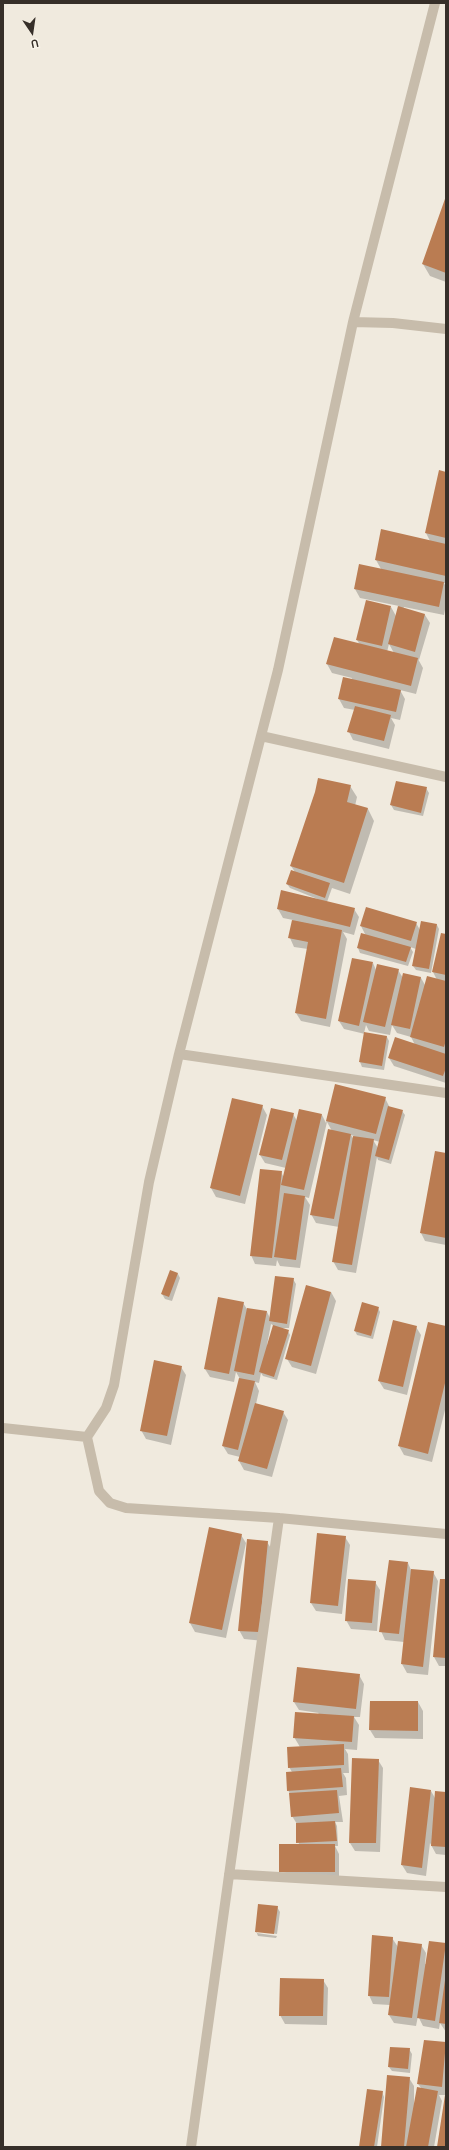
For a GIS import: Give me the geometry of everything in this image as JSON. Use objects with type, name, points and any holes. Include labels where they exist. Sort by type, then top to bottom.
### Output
[{"type":"street","points":[[434,3],[354,322],[278,670],[179,1054],[149,1182],[114,1384],[106,1408],[87,1436],[99,1491],[110,1503],[126,1508],[279,1518],[446,1534]]},
{"type":"street","points":[[354,322],[393,323],[446,329]]},
{"type":"street","points":[[261,736],[446,777]]},
{"type":"street","points":[[179,1054],[445,1090]]},
{"type":"street","points":[[3,1428],[87,1436]]},
{"type":"street","points":[[192,2147],[279,1518]]},
{"type":"street","points":[[229,1874],[446,1887]]},
{"type":"building","points":[[446,196],[446,273],[422,264]]},
{"type":"building","points":[[439,470],[446,472],[446,538],[425,533]]},
{"type":"building","points":[[381,529],[446,544],[446,576],[375,560]]},
{"type":"building","points":[[359,564],[444,582],[439,607],[354,589]]},
{"type":"building","points":[[366,600],[391,606],[382,646],[356,640]]},
{"type":"building","points":[[398,606],[425,614],[415,652],[388,644]]},
{"type":"building","points":[[334,637],[418,658],[411,686],[326,664]]},
{"type":"building","points":[[343,677],[401,690],[396,712],[338,699]]},
{"type":"building","points":[[355,706],[391,715],[384,741],[347,732]]},
{"type":"building","points":[[318,778],[351,785],[347,802],[368,808],[344,883],[290,866],[315,792]]},
{"type":"building","points":[[396,781],[427,787],[421,813],[390,805]]},
{"type":"building","points":[[291,870],[330,883],[325,898],[286,884]]},
{"type":"building","points":[[281,890],[355,908],[350,927],[277,909]]},
{"type":"building","points":[[366,907],[417,922],[411,941],[360,926]]},
{"type":"building","points":[[292,920],[342,930],[326,1019],[295,1013],[308,942],[288,938]]},
{"type":"building","points":[[421,921],[437,924],[429,969],[412,966]]},
{"type":"building","points":[[361,933],[411,947],[406,962],[357,948]]},
{"type":"building","points":[[441,933],[446,934],[446,975],[432,972]]},
{"type":"building","points":[[352,958],[373,962],[359,1026],[338,1021]]},
{"type":"building","points":[[377,964],[399,969],[385,1027],[363,1022]]},
{"type":"building","points":[[403,973],[421,977],[410,1029],[391,1025]]},
{"type":"building","points":[[427,976],[446,981],[446,1040],[444,1047],[410,1037]]},
{"type":"building","points":[[364,1032],[387,1036],[382,1066],[359,1062]]},
{"type":"building","points":[[395,1037],[446,1054],[446,1068],[443,1076],[388,1058]]},
{"type":"building","points":[[335,1084],[386,1097],[376,1134],[326,1121]]},
{"type":"building","points":[[232,1098],[263,1105],[240,1196],[210,1188]]},
{"type":"building","points":[[388,1106],[403,1110],[389,1160],[375,1156]]},
{"type":"building","points":[[271,1108],[294,1113],[282,1160],[259,1155]]},
{"type":"building","points":[[299,1109],[322,1114],[304,1190],[281,1185]]},
{"type":"building","points":[[328,1129],[351,1134],[334,1219],[310,1215]]},
{"type":"building","points":[[353,1136],[374,1139],[352,1265],[332,1262]]},
{"type":"building","points":[[435,1151],[446,1153],[446,1238],[420,1233]]},
{"type":"building","points":[[260,1169],[282,1171],[272,1258],[250,1256]]},
{"type":"building","points":[[284,1193],[305,1196],[296,1260],[274,1257]]},
{"type":"building","points":[[170,1270],[178,1273],[169,1297],[161,1294]]},
{"type":"building","points":[[275,1276],[294,1278],[287,1324],[269,1321]]},
{"type":"building","points":[[306,1285],[331,1292],[311,1366],[285,1359]]},
{"type":"building","points":[[218,1297],[244,1302],[229,1374],[204,1369]]},
{"type":"building","points":[[362,1302],[379,1307],[371,1336],[354,1331]]},
{"type":"building","points":[[247,1308],[267,1311],[254,1375],[234,1371]]},
{"type":"building","points":[[393,1320],[417,1326],[403,1387],[378,1381]]},
{"type":"building","points":[[428,1322],[446,1326],[446,1379],[428,1454],[398,1446]]},
{"type":"building","points":[[273,1325],[289,1330],[274,1377],[259,1372]]},
{"type":"building","points":[[154,1360],[182,1366],[167,1436],[140,1431]]},
{"type":"building","points":[[239,1378],[255,1381],[238,1450],[222,1446]]},
{"type":"building","points":[[255,1403],[284,1411],[267,1469],[238,1461]]},
{"type":"building","points":[[209,1527],[242,1534],[222,1630],[189,1623]]},
{"type":"building","points":[[317,1533],[346,1536],[338,1606],[310,1603]]},
{"type":"building","points":[[247,1539],[268,1541],[259,1632],[238,1631]]},
{"type":"building","points":[[389,1560],[408,1562],[399,1634],[379,1632]]},
{"type":"building","points":[[411,1569],[434,1571],[423,1667],[401,1664]]},
{"type":"building","points":[[348,1579],[376,1581],[372,1623],[345,1621]]},
{"type":"building","points":[[440,1579],[446,1579],[446,1658],[433,1657]]},
{"type":"building","points":[[297,1667],[360,1674],[356,1709],[293,1702]]},
{"type":"building","points":[[370,1701],[418,1701],[418,1731],[369,1730]]},
{"type":"building","points":[[295,1712],[354,1716],[352,1742],[293,1738]]},
{"type":"building","points":[[344,1744],[344,1765],[288,1768],[287,1747]]},
{"type":"building","points":[[352,1758],[379,1759],[376,1843],[349,1843]]},
{"type":"building","points":[[341,1768],[343,1787],[287,1791],[286,1772]]},
{"type":"building","points":[[410,1787],[431,1790],[422,1868],[401,1865]]},
{"type":"building","points":[[337,1790],[339,1813],[291,1817],[289,1793]]},
{"type":"building","points":[[435,1791],[446,1792],[446,1847],[431,1846]]},
{"type":"building","points":[[335,1821],[337,1841],[296,1843],[296,1823]]},
{"type":"building","points":[[279,1844],[335,1844],[335,1872],[279,1872]]},
{"type":"building","points":[[258,1904],[278,1906],[274,1934],[255,1932]]},
{"type":"building","points":[[372,1935],[393,1937],[389,1997],[368,1996]]},
{"type":"building","points":[[398,1941],[422,1944],[412,2018],[388,2015]]},
{"type":"building","points":[[429,1941],[446,1943],[435,2021],[417,2018]]},
{"type":"building","points":[[280,1978],[324,1979],[323,2016],[279,2016]]},
{"type":"building","points":[[446,1980],[446,2024],[439,2023]]},
{"type":"building","points":[[424,2040],[446,2042],[442,2087],[417,2084]]},
{"type":"building","points":[[390,2047],[410,2048],[408,2069],[388,2067]]},
{"type":"building","points":[[387,2075],[410,2077],[404,2147],[381,2147]]},
{"type":"building","points":[[417,2087],[438,2091],[428,2147],[406,2147]]},
{"type":"building","points":[[367,2089],[383,2091],[374,2147],[359,2147]]},
{"type":"building","points":[[445,2095],[446,2147],[437,2147]]}]
